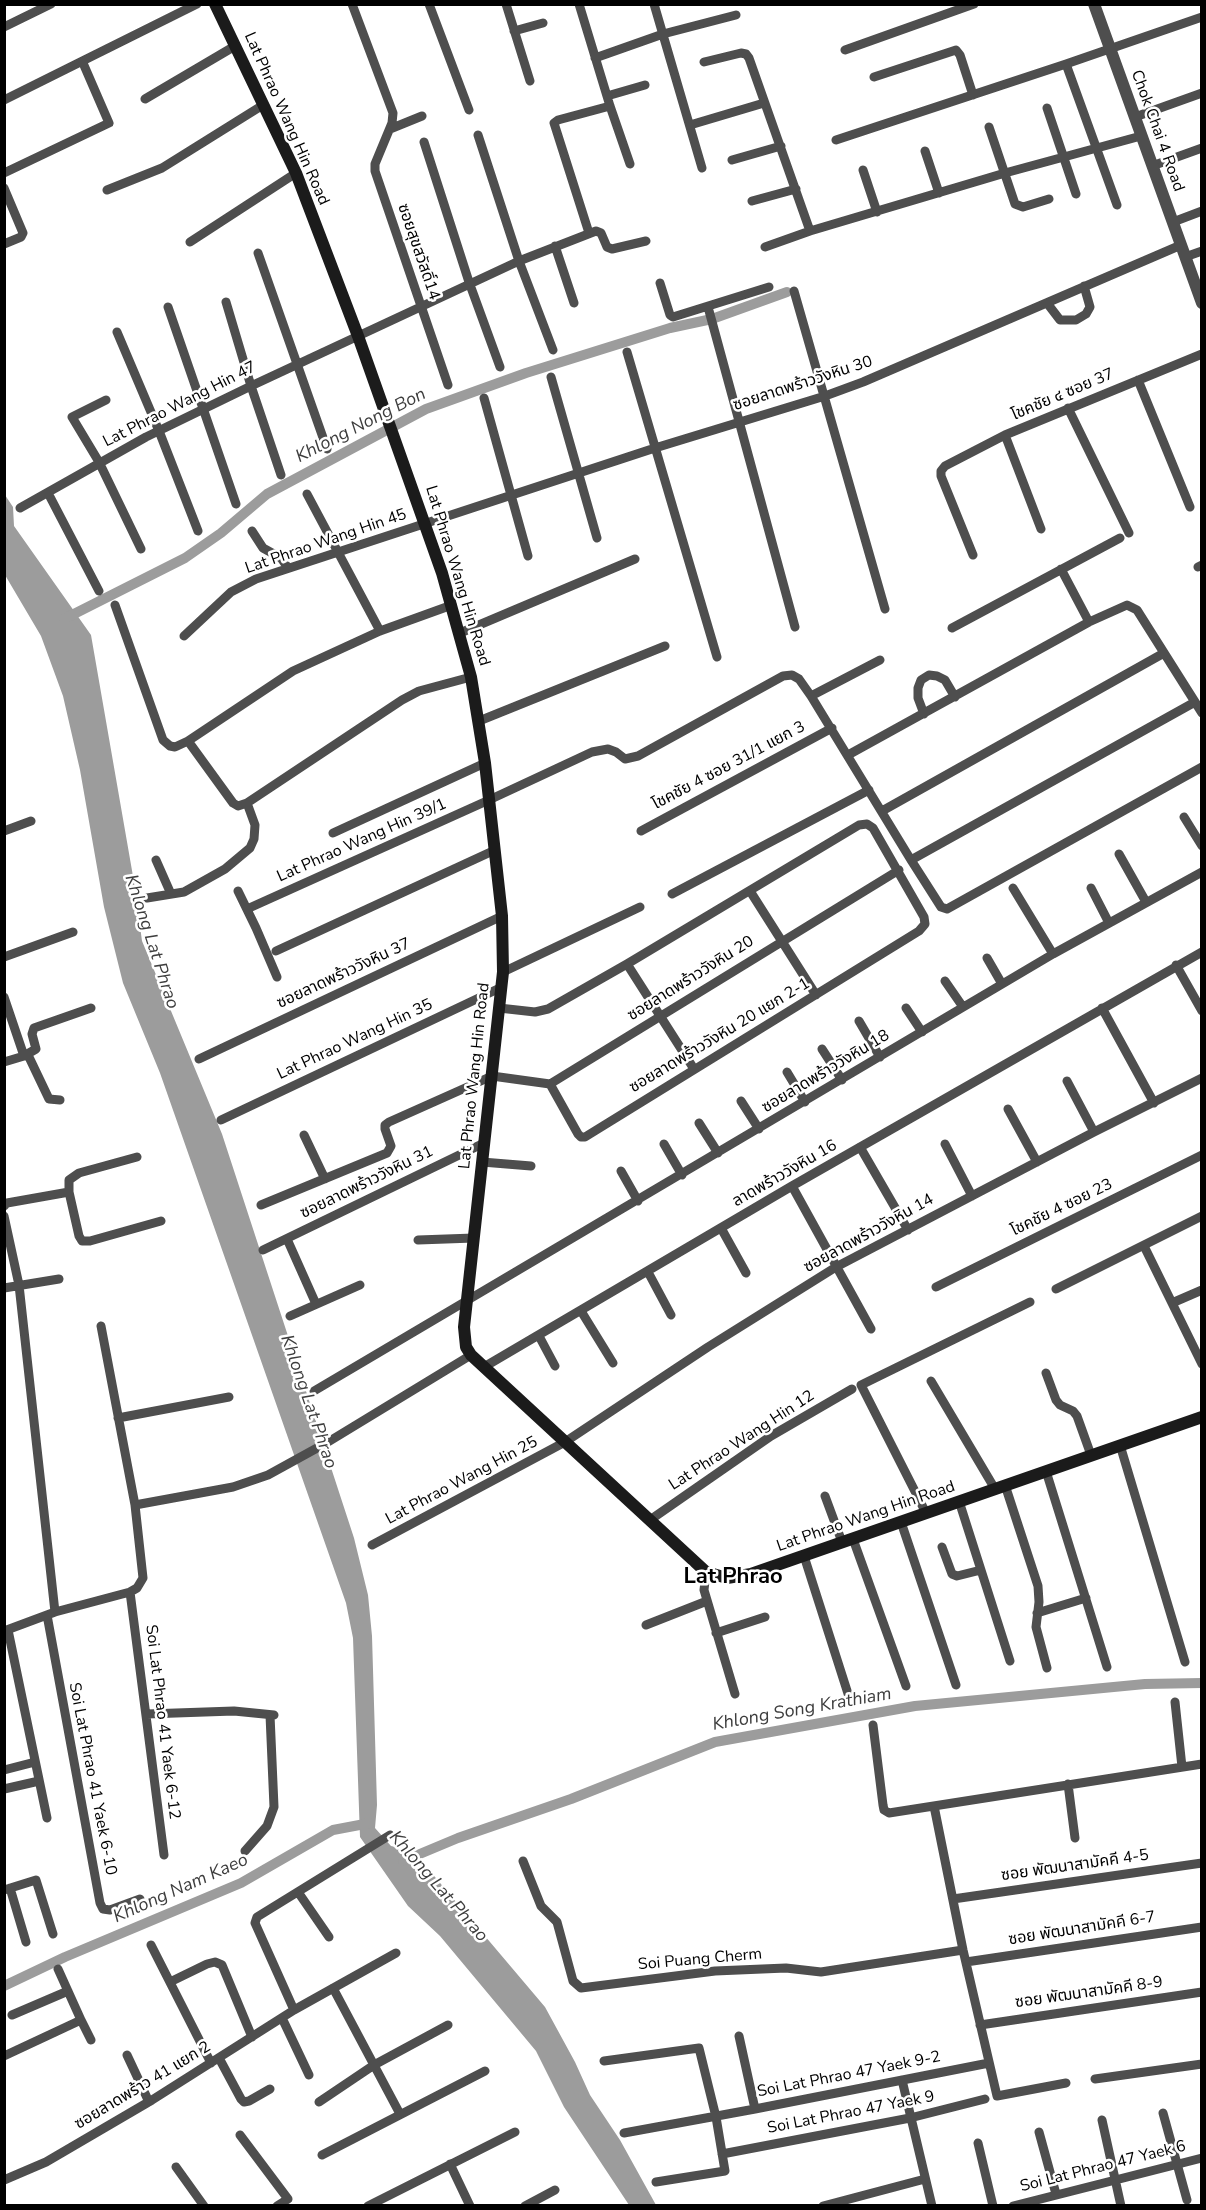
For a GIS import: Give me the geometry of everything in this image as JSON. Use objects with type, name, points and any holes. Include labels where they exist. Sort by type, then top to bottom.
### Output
[{"type":"main road","name":"Lat Phrao Wang Hin Road","points":[[215,4],[296,173],[358,336],[425,524],[452,605],[471,677],[485,763],[495,850],[502,916],[503,972],[467,1300],[464,1337],[471,1355]]},
{"type":"main road","points":[[471,1355],[706,1572]]},
{"type":"main road","name":"Lat Phrao Wang Hin Road","points":[[706,1572],[727,1578],[751,1574],[1202,1417]]},
{"type":"street","points":[[4,27],[51,4]]},
{"type":"street","points":[[4,99],[83,63],[197,4]]},
{"type":"street","name":"ซอยสุขสวัสดิ์14","points":[[352,4],[393,113],[390,129],[375,164],[375,171],[448,385]]},
{"type":"street","points":[[429,4],[469,110]]},
{"type":"street","points":[[506,4],[530,81]]},
{"type":"street","points":[[579,4],[608,101],[630,164]]},
{"type":"street","points":[[654,4],[702,168]]},
{"type":"street","points":[[845,50],[974,4]]},
{"type":"street","name":"Chok Chai 4 Road","points":[[1094,4],[1202,303]]},
{"type":"street","points":[[595,58],[663,34],[736,15]]},
{"type":"street","points":[[836,140],[1202,17]]},
{"type":"street","points":[[514,31],[543,23]]},
{"type":"street","points":[[145,99],[235,46]]},
{"type":"street","points":[[874,77],[956,50],[960,55],[973,95]]},
{"type":"street","points":[[704,62],[741,53],[746,54],[810,231]]},
{"type":"street","points":[[4,173],[109,123],[83,63]]},
{"type":"street","points":[[1066,64],[1117,205]]},
{"type":"street","points":[[645,85],[554,123],[589,233],[599,231],[602,233],[608,246],[612,249],[646,241]]},
{"type":"street","points":[[1134,117],[1202,93]]},
{"type":"street","points":[[690,125],[764,103]]},
{"type":"street","points":[[107,190],[162,168],[263,105]]},
{"type":"street","points":[[1047,108],[1076,194]]},
{"type":"street","points":[[390,129],[422,116]]},
{"type":"street","points":[[990,127],[1015,204],[1019,207],[1049,199]]},
{"type":"street","points":[[478,135],[519,261],[554,350]]},
{"type":"street","points":[[765,247],[810,231],[1005,173],[1141,136]]},
{"type":"street","points":[[424,142],[469,282],[500,367]]},
{"type":"street","points":[[732,160],[781,146]]},
{"type":"street","points":[[1152,166],[1202,148]]},
{"type":"street","points":[[925,151],[939,193]]},
{"type":"street","points":[[863,170],[877,212]]},
{"type":"street","points":[[190,242],[296,173]]},
{"type":"street","points":[[4,188],[22,233],[21,237],[4,244]]},
{"type":"street","points":[[752,201],[796,189]]},
{"type":"street","points":[[1173,222],[1202,211]]},
{"type":"street","name":"Lat Phrao Wang Hin 47","points":[[20,508],[99,462],[251,386],[469,282],[589,233]]},
{"type":"street","name":"ซอยลาดพร้าววังหิน 30","points":[[425,524],[863,382],[1180,245]]},
{"type":"street","points":[[555,246],[574,303]]},
{"type":"street","points":[[1185,257],[1202,251]]},
{"type":"street","points":[[258,253],[327,449]]},
{"type":"street","points":[[660,283],[670,315],[673,317],[710,316],[769,287]]},
{"type":"street","points":[[1047,303],[1060,320],[1076,320],[1086,314],[1090,307],[1090,300],[1084,286]]},
{"type":"street","points":[[794,291],[885,609]]},
{"type":"street","points":[[226,302],[281,474]]},
{"type":"street","points":[[168,307],[236,504]]},
{"type":"street","points":[[710,316],[795,627]]},
{"type":"street","points":[[117,332],[198,531]]},
{"type":"street","points":[[627,352],[717,657]]},
{"type":"street","name":"โชคชัย ๔ ซอย 37","points":[[973,555],[941,476],[945,465],[1005,435],[1202,354]]},
{"type":"street","points":[[551,377],[597,538]]},
{"type":"street","points":[[1138,380],[1190,507]]},
{"type":"street","points":[[484,398],[528,556]]},
{"type":"street","points":[[106,400],[72,417],[99,462],[141,549]]},
{"type":"street","points":[[1068,408],[1129,533]]},
{"type":"street","points":[[1005,435],[1041,529]]},
{"type":"street","points":[[48,493],[99,591]]},
{"type":"street","points":[[307,494],[380,631]]},
{"type":"street","name":"Lat Phrao Wang Hin 45","points":[[184,636],[231,592],[256,579],[425,524]]},
{"type":"street","points":[[252,531],[263,548],[281,558],[288,568]]},
{"type":"street","points":[[952,628],[1120,538]]},
{"type":"street","points":[[460,633],[635,559]]},
{"type":"street","points":[[1061,569],[1089,622]]},
{"type":"street","points":[[115,605],[163,740],[175,747],[188,741],[293,671],[380,631],[452,605]]},
{"type":"street","points":[[848,755],[1113,609],[1127,605],[1137,610],[1202,713]]},
{"type":"street","points":[[479,721],[665,646]]},
{"type":"street","points":[[882,811],[1164,653]]},
{"type":"street","points":[[812,696],[880,660]]},
{"type":"street","name":"Lat Phrao Wang Hin 39/1","points":[[247,909],[601,749],[616,752],[625,759],[638,756],[783,676],[792,675],[799,679],[812,696],[911,860],[941,907],[947,909],[1202,767]]},
{"type":"street","points":[[924,714],[918,698],[918,688],[921,680],[928,675],[945,680],[955,697]]},
{"type":"street","points":[[188,741],[233,803],[238,806],[247,803],[402,700],[419,692],[471,677]]},
{"type":"street","points":[[911,860],[1195,702]]},
{"type":"street","name":"โชคชัย 4 ซอย 31/1 แยก 3","points":[[641,831],[832,728]]},
{"type":"street","points":[[333,833],[485,763]]},
{"type":"street","points":[[672,894],[869,790]]},
{"type":"street","points":[[147,898],[184,892],[225,869],[250,848],[254,839],[255,825],[247,803]]},
{"type":"street","points":[[1184,817],[1200,841]]},
{"type":"street","points":[[4,831],[31,821]]},
{"type":"street","points":[[499,1008],[535,1012],[548,1009],[860,825],[867,824],[873,828],[899,870]]},
{"type":"street","points":[[276,951],[495,850]]},
{"type":"street","points":[[1119,854],[1146,902]]},
{"type":"street","points":[[156,860],[171,894]]},
{"type":"street","name":"ซอยลาดพร้าววังหิน 20 แยก 2-1","points":[[550,1084],[582,1137],[816,995],[919,931],[925,924],[924,917],[899,870]]},
{"type":"street","name":"ซอยลาดพร้าววังหิน 20","points":[[550,1084],[899,870]]},
{"type":"street","name":"ซอยลาดพร้าววังหิน 18","points":[[314,1391],[1053,954],[1202,872]]},
{"type":"street","points":[[1014,888],[1053,954]]},
{"type":"street","points":[[1091,888],[1109,923]]},
{"type":"street","points":[[238,891],[277,977]]},
{"type":"street","points":[[750,891],[816,995]]},
{"type":"street","points":[[503,972],[640,907]]},
{"type":"street","name":"ซอยลาดพร้าววังหิน 37","points":[[199,1059],[502,916]]},
{"type":"street","points":[[4,957],[73,932]]},
{"type":"street","name":"ลาดพร้าววังหิน 16","points":[[484,1367],[792,1186],[1202,952]]},
{"type":"street","points":[[987,958],[1002,984]]},
{"type":"street","points":[[627,964],[694,1069]]},
{"type":"street","points":[[1176,965],[1199,999],[1202,1011]]},
{"type":"street","points":[[945,981],[963,1007]]},
{"type":"street","name":"Lat Phrao Wang Hin 35","points":[[221,1120],[502,987]]},
{"type":"street","points":[[4,997],[26,1056],[49,1099],[60,1100]]},
{"type":"street","points":[[4,1062],[26,1056],[36,1049],[32,1034],[34,1028],[91,1008]]},
{"type":"street","points":[[906,1008],[922,1032]]},
{"type":"street","points":[[1102,1008],[1154,1103]]},
{"type":"street","points":[[859,1021],[880,1057]]},
{"type":"street","points":[[822,1049],[842,1080]]},
{"type":"street","points":[[787,1072],[805,1102]]},
{"type":"street","points":[[261,1205],[387,1153],[391,1146],[385,1125],[389,1122],[492,1076],[550,1084]]},
{"type":"street","name":"ซอยลาดพร้าววังหิน 14","points":[[565,1442],[708,1347],[836,1267],[1202,1078]]},
{"type":"street","points":[[1067,1081],[1094,1132]]},
{"type":"street","points":[[741,1101],[759,1129]]},
{"type":"street","points":[[1008,1109],[1037,1162]]},
{"type":"street","points":[[699,1123],[718,1153]]},
{"type":"street","points":[[304,1135],[325,1179]]},
{"type":"street","name":"ซอยลาดพร้าววังหิน 31","points":[[263,1251],[484,1143]]},
{"type":"street","points":[[664,1144],[682,1174]]},
{"type":"street","points":[[945,1144],[972,1196]]},
{"type":"street","points":[[860,1147],[908,1230]]},
{"type":"street","name":"โชคชัย 4 ซอย 23","points":[[936,1287],[1202,1155]]},
{"type":"street","points":[[137,1157],[73,1175],[69,1180],[69,1192],[82,1241],[162,1221]]},
{"type":"street","points":[[482,1162],[531,1166]]},
{"type":"street","points":[[621,1171],[638,1201]]},
{"type":"street","points":[[792,1186],[871,1329]]},
{"type":"street","points":[[4,1206],[7,1203],[69,1192]]},
{"type":"street","points":[[4,1216],[19,1286],[51,1614]]},
{"type":"street","points":[[1056,1289],[1202,1216]]},
{"type":"street","points":[[721,1228],[746,1273]]},
{"type":"street","points":[[418,1240],[474,1238]]},
{"type":"street","points":[[287,1239],[316,1304]]},
{"type":"street","points":[[1144,1246],[1202,1364]]},
{"type":"street","points":[[648,1272],[671,1315]]},
{"type":"street","points":[[4,1288],[59,1279]]},
{"type":"street","points":[[290,1316],[360,1285]]},
{"type":"street","points":[[1172,1304],[1202,1290]]},
{"type":"street","name":"Lat Phrao Wang Hin 12","points":[[650,1520],[771,1436],[857,1387],[1030,1302]]},
{"type":"street","points":[[581,1311],[613,1363]]},
{"type":"street","points":[[47,1818],[6,1630],[51,1614],[130,1592],[137,1588],[143,1578],[135,1505],[101,1326]]},
{"type":"street","points":[[538,1336],[555,1366]]},
{"type":"street","points":[[135,1505],[232,1487],[268,1475],[328,1442],[471,1355]]},
{"type":"street","points":[[1046,1373],[1056,1400],[1077,1416],[1091,1455]]},
{"type":"street","points":[[931,1381],[1000,1487],[1038,1586],[1040,1596],[1036,1627],[1047,1668]]},
{"type":"street","points":[[857,1387],[926,1513]]},
{"type":"street","points":[[118,1418],[229,1397]]},
{"type":"street","name":"Lat Phrao Wang Hin 25","points":[[372,1545],[565,1442]]},
{"type":"street","points":[[1120,1445],[1185,1662]]},
{"type":"street","points":[[1046,1471],[1107,1667]]},
{"type":"street","points":[[825,1496],[848,1540],[906,1686]]},
{"type":"street","points":[[959,1501],[1010,1661]]},
{"type":"street","points":[[901,1522],[956,1685]]},
{"type":"street","points":[[942,1547],[952,1574],[957,1576],[981,1570]]},
{"type":"street","points":[[804,1556],[850,1700]]},
{"type":"street","points":[[706,1572],[704,1590],[735,1694]]},
{"type":"street","name":"Soi Lat Phrao 41 Yaek 6-12","points":[[130,1592],[164,1855]]},
{"type":"street","points":[[1037,1613],[1086,1598]]},
{"type":"street","points":[[646,1625],[707,1601]]},
{"type":"street","name":"Soi Lat Phrao 41 Yaek 6-10","points":[[51,1614],[100,1903],[103,1909],[110,1911],[140,1899]]},
{"type":"street","points":[[716,1633],[765,1617]]},
{"type":"street","points":[[1175,1702],[1182,1767]]},
{"type":"street","points":[[147,1714],[234,1711],[272,1715],[274,1807],[267,1826],[245,1851]]},
{"type":"street","points":[[873,1725],[884,1810],[889,1813],[1202,1764]]},
{"type":"street","points":[[4,1770],[35,1762]]},
{"type":"street","points":[[4,1790],[39,1781]]},
{"type":"street","points":[[1068,1784],[1075,1838]]},
{"type":"street","points":[[934,1806],[963,1950],[997,2096],[1066,2083]]},
{"type":"street","points":[[294,2010],[255,1923],[257,1917],[390,1835]]},
{"type":"street","name":"Soi Puang Cherm","points":[[523,1861],[541,1906],[557,1922],[573,1982],[581,1988],[715,1971],[786,1968],[821,1972],[963,1950]]},
{"type":"street","name":"ซอย พัฒนาสามัคคี 4-5","points":[[953,1899],[1202,1863]]},
{"type":"street","points":[[26,1942],[7,1889],[36,1880],[53,1934]]},
{"type":"street","points":[[298,1892],[329,1937]]},
{"type":"street","name":"ซอย พัฒนาสามัคคี 6-7","points":[[966,1962],[1202,1927]]},
{"type":"street","points":[[151,1945],[215,2061],[241,2099],[249,2102],[270,2089]]},
{"type":"street","name":"ซอยลาดพร้าว 41 แยก 2","points":[[4,2180],[46,2162],[215,2061],[294,2010],[396,1953]]},
{"type":"street","points":[[170,1982],[207,1964],[215,1962],[222,1965],[252,2037]]},
{"type":"street","points":[[58,1969],[91,2040]]},
{"type":"street","points":[[333,1988],[400,2114]]},
{"type":"street","points":[[12,2015],[68,1991]]},
{"type":"street","name":"ซอย พัฒนาสามัคคี 8-9","points":[[980,2025],[1202,1992]]},
{"type":"street","points":[[282,2018],[309,2075]]},
{"type":"street","points":[[4,2056],[81,2019]]},
{"type":"street","points":[[319,2102],[374,2065],[448,2025]]},
{"type":"street","points":[[739,2036],[755,2109]]},
{"type":"street","points":[[604,2061],[699,2048],[716,2116],[725,2171],[656,2182]]},
{"type":"street","points":[[127,2055],[148,2102]]},
{"type":"street","name":"Soi Lat Phrao 47 Yaek 9-2","points":[[624,2133],[988,2062]]},
{"type":"street","points":[[1095,2079],[1202,2064]]},
{"type":"street","points":[[322,2155],[484,2071]]},
{"type":"street","points":[[902,2080],[932,2205]]},
{"type":"street","name":"Soi Lat Phrao 47 Yaek 9","points":[[722,2154],[910,2118],[985,2099]]},
{"type":"street","points":[[1163,2113],[1187,2200]]},
{"type":"street","points":[[1102,2120],[1121,2205]]},
{"type":"street","points":[[368,2205],[515,2132]]},
{"type":"street","points":[[1039,2132],[1056,2194]]},
{"type":"street","points":[[240,2135],[288,2199],[277,2205]]},
{"type":"street","points":[[978,2143],[993,2205]]},
{"type":"street","name":"Soi Lat Phrao 47 Yaek 6","points":[[1012,2205],[1202,2158]]},
{"type":"street","points":[[450,2164],[470,2205]]},
{"type":"street","points":[[176,2168],[204,2205]]},
{"type":"street","points":[[823,2205],[925,2179]]},
{"type":"street","points":[[525,2205],[555,2190]]},
{"type":"water","name":"Khlong Lat Phrao","points":[[5,495],[13,507],[14,526],[91,635],[134,882],[142,941],[222,1134],[354,1538],[368,1595],[372,1636],[377,1805],[375,1828],[391,1846],[413,1851],[545,2007],[590,2095],[620,2140],[656,2205],[629,2205],[564,2107],[536,2051],[440,1936],[408,1906],[360,1837],[353,1638],[346,1603],[160,1073],[123,983],[104,907],[80,770],[63,696],[41,636],[5,575]]},
{"type":"waterway","name":"Khlong Nong Bon","points":[[64,619],[185,558],[221,533],[267,494],[426,409],[526,373],[670,328],[712,319],[787,292]]},
{"type":"waterway","name":"Khlong Song Krathiam","points":[[403,1861],[458,1838],[571,1799],[715,1742],[915,1706],[1145,1684],[1202,1683]]},
{"type":"waterway","name":"Khlong Nam Kaeo","points":[[4,1986],[65,1957],[241,1883],[333,1830],[370,1823]]},
{"type":"district","name":"Lat Phrao","points":[[733,1578]]}]
